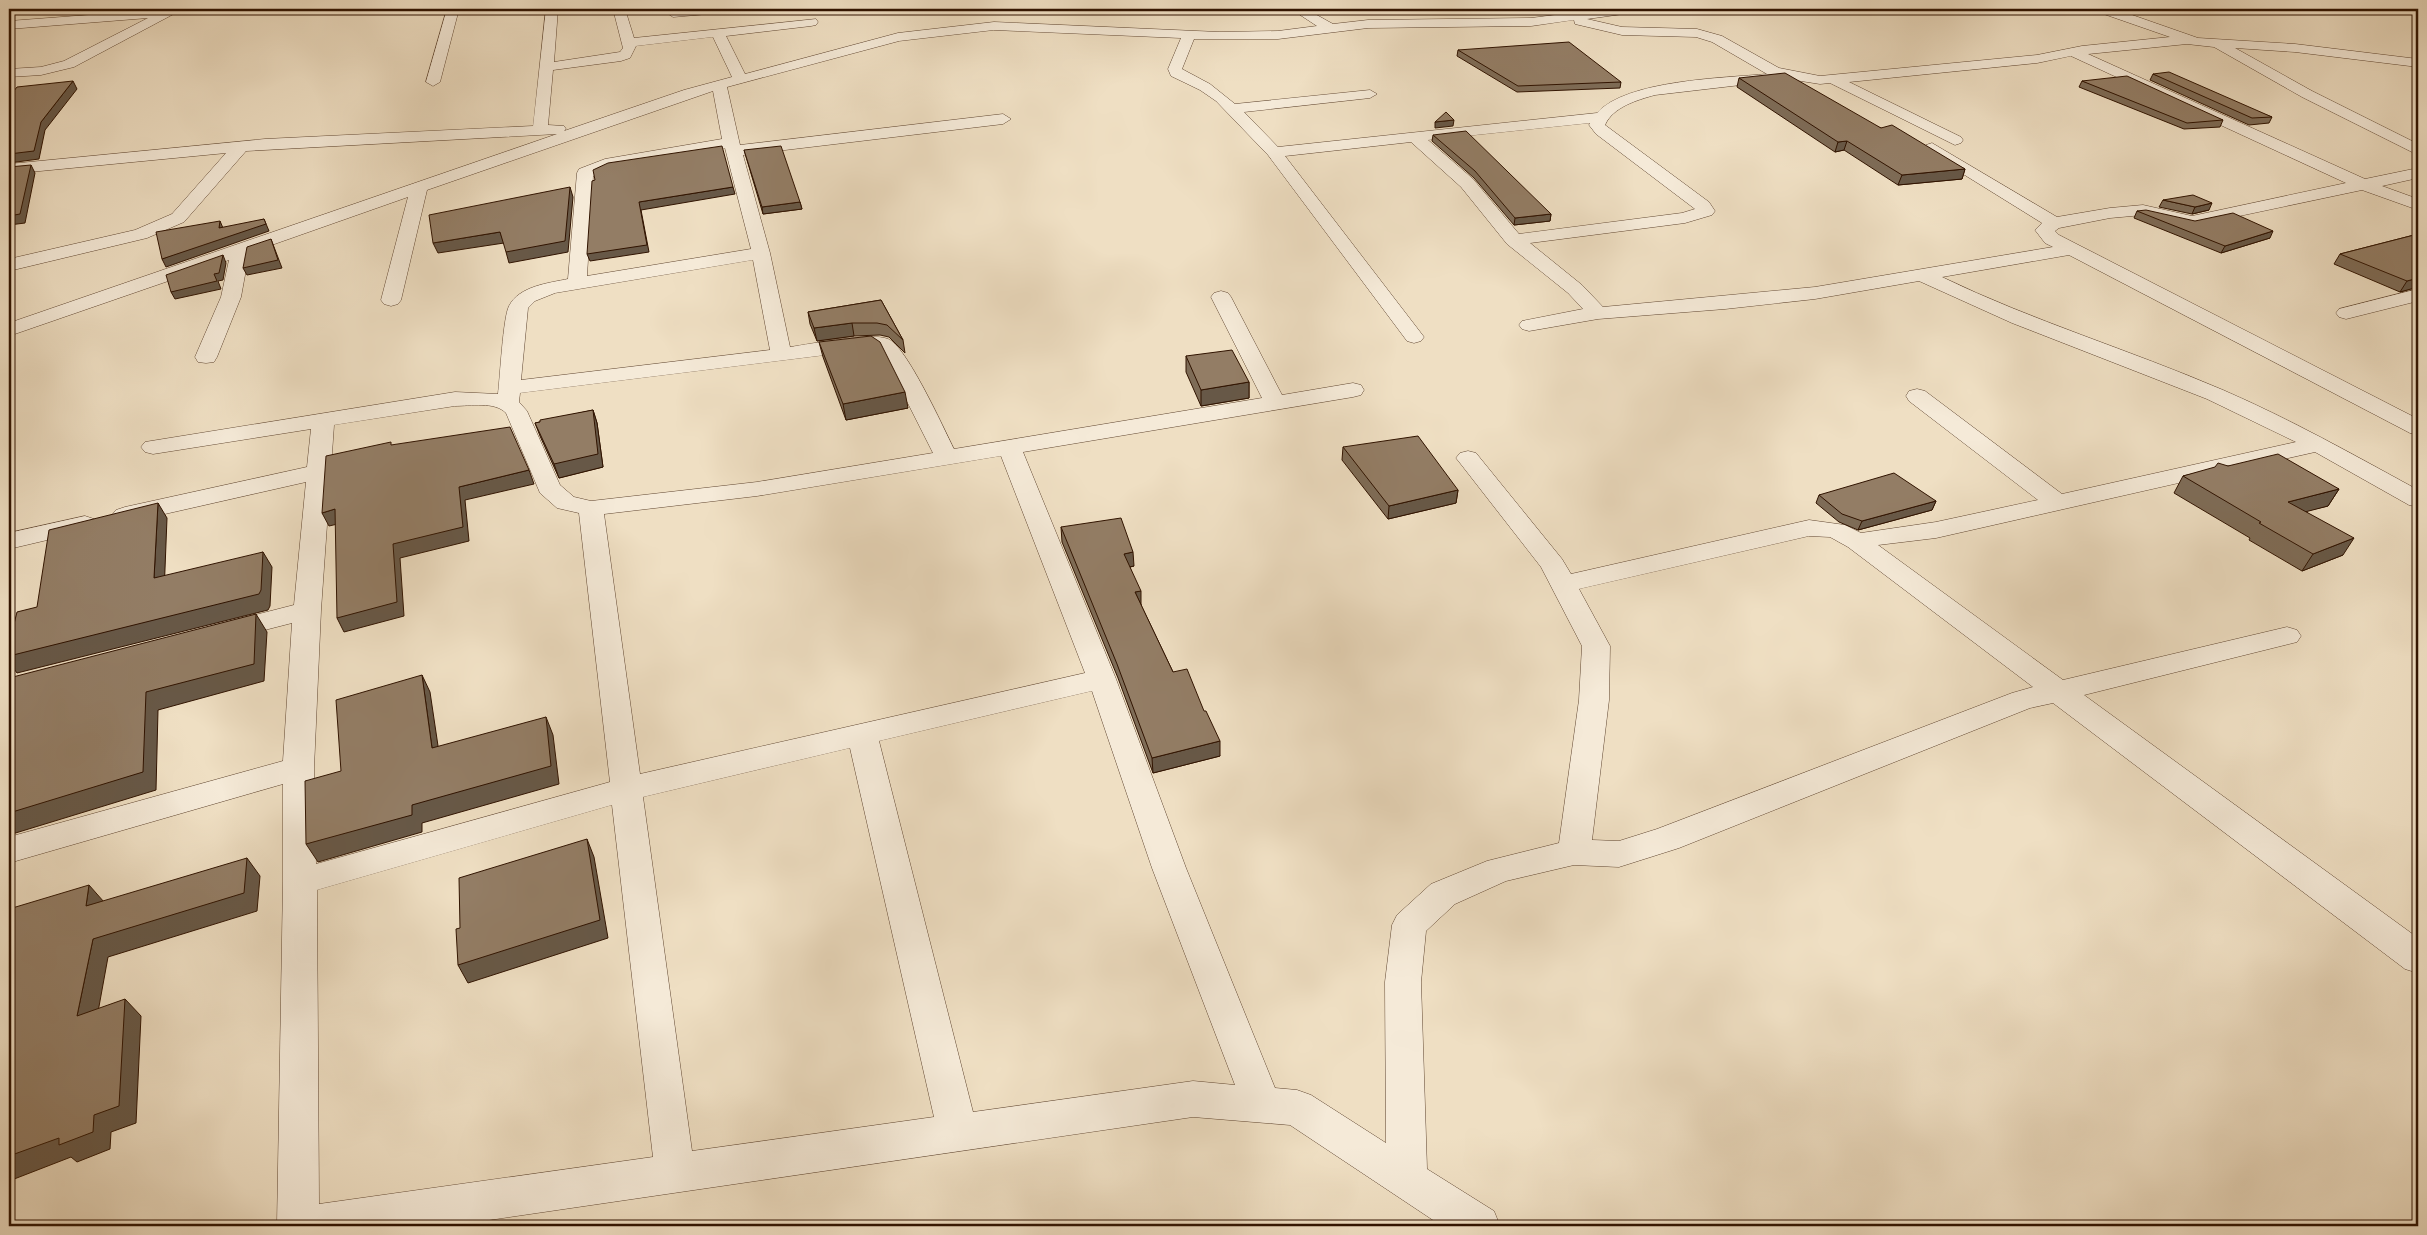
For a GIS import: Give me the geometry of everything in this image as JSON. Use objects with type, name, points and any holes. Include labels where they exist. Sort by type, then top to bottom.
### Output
[{"type":"street","points":[[433,82],[453,9]]},
{"type":"street","points":[[540,130],[552,9]]},
{"type":"street","points":[[545,67],[616,58],[624,55],[630,48],[619,9]]},
{"type":"street","points":[[673,13],[718,9]]},
{"type":"street","points":[[628,43],[718,33],[813,26],[807,9]]},
{"type":"street","points":[[1297,9],[1330,28]]},
{"type":"street","points":[[9,330],[689,93],[740,79],[829,50],[993,20],[1189,35],[1278,35],[1368,24],[1531,22],[1630,9]]},
{"type":"street","points":[[2103,9],[2184,40]]},
{"type":"street","points":[[9,25],[173,11]]},
{"type":"street","points":[[11,75],[47,70],[69,64],[173,11]]},
{"type":"street","points":[[1569,18],[1622,31],[1697,33],[1718,39],[1774,72],[1786,76]]},
{"type":"street","points":[[718,33],[740,79]]},
{"type":"street","points":[[1189,35],[1175,69],[1176,73],[1205,87],[1231,109],[1274,152],[1414,337]]},
{"type":"street","points":[[1274,152],[1599,117],[1609,109],[1638,95],[1654,91],[1786,76],[1834,80],[2037,59],[2073,52],[2184,40],[2295,48],[2418,63]]},
{"type":"street","points":[[2214,42],[2307,94],[2418,150]]},
{"type":"street","points":[[2073,52],[2362,184],[2418,205]]},
{"type":"street","points":[[1834,80],[1955,140]]},
{"type":"street","points":[[719,84],[732,147],[761,253],[780,354]]},
{"type":"street","points":[[1231,109],[1370,94]]},
{"type":"street","points":[[1514,240],[1685,218],[1706,211],[1703,206],[1602,131],[1597,125],[1599,117]]},
{"type":"street","points":[[577,284],[585,173],[605,164],[732,147],[1003,119]]},
{"type":"street","points":[[9,169],[241,146],[589,128]]},
{"type":"street","points":[[1414,137],[1467,183],[1514,240],[1574,289],[1598,313]]},
{"type":"street","points":[[9,266],[141,234],[178,218],[241,146]]},
{"type":"street","points":[[1932,148],[2054,223]]},
{"type":"street","points":[[2418,173],[2192,221],[2180,220],[2157,212],[2142,210],[2054,223],[2044,230],[2052,239],[2418,428]]},
{"type":"street","points":[[391,300],[419,187]]},
{"type":"street","points":[[206,357],[231,297],[240,249]]},
{"type":"street","points":[[1529,324],[1598,313],[1725,303],[1815,293],[2072,249]]},
{"type":"street","points":[[761,253],[550,288],[528,297],[518,307],[509,396],[549,488],[566,503],[591,508],[758,489],[1353,390]]},
{"type":"street","points":[[1922,275],[1993,309],[2186,382],[2241,406],[2418,500]]},
{"type":"street","points":[[2346,312],[2418,296]]},
{"type":"street","points":[[1221,297],[1276,403]]},
{"type":"street","points":[[153,447],[455,399],[489,399],[780,354],[874,343],[883,344],[893,353],[948,458]]},
{"type":"street","points":[[1917,396],[2058,503]]},
{"type":"street","points":[[298,1226],[300,882],[298,768],[307,610],[323,420]]},
{"type":"street","points":[[1857,542],[1884,536],[1936,530],[2316,445]]},
{"type":"street","points":[[1009,448],[1102,679],[1169,868],[1263,1106]]},
{"type":"street","points":[[1468,458],[1553,565],[1596,646],[1594,700],[1574,852]]},
{"type":"street","points":[[9,541],[319,472]]},
{"type":"street","points":[[591,508],[675,1174]]},
{"type":"street","points":[[1564,584],[1809,528],[1836,530],[1857,542],[2418,958]]},
{"type":"street","points":[[201,637],[307,610]]},
{"type":"street","points":[[1407,1180],[1403,982],[1409,925],[1443,894],[1499,870],[1574,852],[1619,854],[1667,838],[2022,700],[2287,636]]},
{"type":"street","points":[[300,882],[627,789],[1102,679]]},
{"type":"street","points":[[862,735],[958,1133]]},
{"type":"street","points":[[9,850],[298,768]]},
{"type":"street","points":[[310,1226],[1193,1100],[1296,1108],[1479,1226]]},
{"type":"building","points":[[1569,42],[1621,82],[1518,86],[1458,50]]},
{"type":"building","points":[[2169,72],[2272,117],[2252,118],[2153,74]]},
{"type":"building","points":[[1785,73],[1881,128],[1892,125],[1965,169],[1902,175],[1847,141],[1838,142],[1739,78]]},
{"type":"building","points":[[2127,76],[2223,120],[2187,123],[2082,81]]},
{"type":"building","points":[[73,81],[41,122],[34,151],[9,154],[9,97],[17,87]]},
{"type":"building","points":[[1446,112],[1454,120],[1435,122]]},
{"type":"building","points":[[1466,131],[1551,214],[1515,218],[1475,171],[1433,135]]},
{"type":"building","points":[[722,146],[733,187],[639,202],[647,245],[587,254],[592,181],[595,180],[593,170],[608,163]]},
{"type":"building","points":[[781,146],[800,202],[762,207],[744,150]]},
{"type":"building","points":[[31,165],[20,214],[9,216],[9,167]]},
{"type":"building","points":[[570,187],[565,241],[506,252],[500,232],[433,243],[429,215]]},
{"type":"building","points":[[2193,195],[2212,203],[2195,207],[2163,200]]},
{"type":"building","points":[[2146,210],[2195,221],[2233,213],[2273,231],[2225,246],[2137,211]]},
{"type":"building","points":[[264,219],[266,224],[162,259],[156,232],[220,221],[219,228]]},
{"type":"building","points":[[2418,234],[2418,278],[2407,281],[2340,254]]},
{"type":"building","points":[[271,239],[278,260],[243,268],[247,247]]},
{"type":"building","points":[[223,255],[219,273],[214,274],[217,281],[171,292],[166,275]]},
{"type":"building","points":[[881,300],[903,340],[887,325],[877,323],[852,323],[814,328],[808,312]]},
{"type":"building","points":[[871,336],[880,342],[905,392],[843,404],[819,342]]},
{"type":"building","points":[[1232,350],[1249,382],[1201,390],[1186,356]]},
{"type":"building","points":[[593,410],[598,454],[554,464],[535,423],[540,422],[540,420]]},
{"type":"building","points":[[510,427],[529,470],[459,487],[463,527],[393,544],[397,602],[337,618],[335,509],[322,513],[326,456],[391,442],[391,445]]},
{"type":"building","points":[[1418,436],[1458,490],[1389,506],[1343,447]]},
{"type":"building","points":[[2278,454],[2339,489],[2288,502],[2354,538],[2313,554],[2183,476],[2215,467],[2218,463],[2228,466]]},
{"type":"building","points":[[1894,473],[1936,501],[1862,521],[1842,514],[1819,495]]},
{"type":"building","points":[[158,503],[154,578],[263,552],[261,590],[259,594],[9,656],[9,644],[17,612],[37,607],[49,530]]},
{"type":"building","points":[[1121,518],[1133,552],[1124,554],[1141,591],[1135,592],[1173,672],[1187,669],[1204,711],[1206,711],[1220,741],[1152,758],[1117,664],[1061,527]]},
{"type":"building","points":[[256,614],[254,664],[146,692],[143,772],[9,813],[9,678]]},
{"type":"building","points":[[422,675],[432,748],[546,717],[551,766],[412,805],[412,815],[306,844],[305,781],[341,771],[336,700]]},
{"type":"building","points":[[587,839],[600,920],[458,965],[456,929],[460,928],[459,878]]},
{"type":"building","points":[[247,858],[244,893],[93,939],[77,1016],[125,999],[119,1106],[94,1115],[93,1132],[59,1145],[59,1138],[9,1156],[9,909],[89,885],[86,906]]}]
